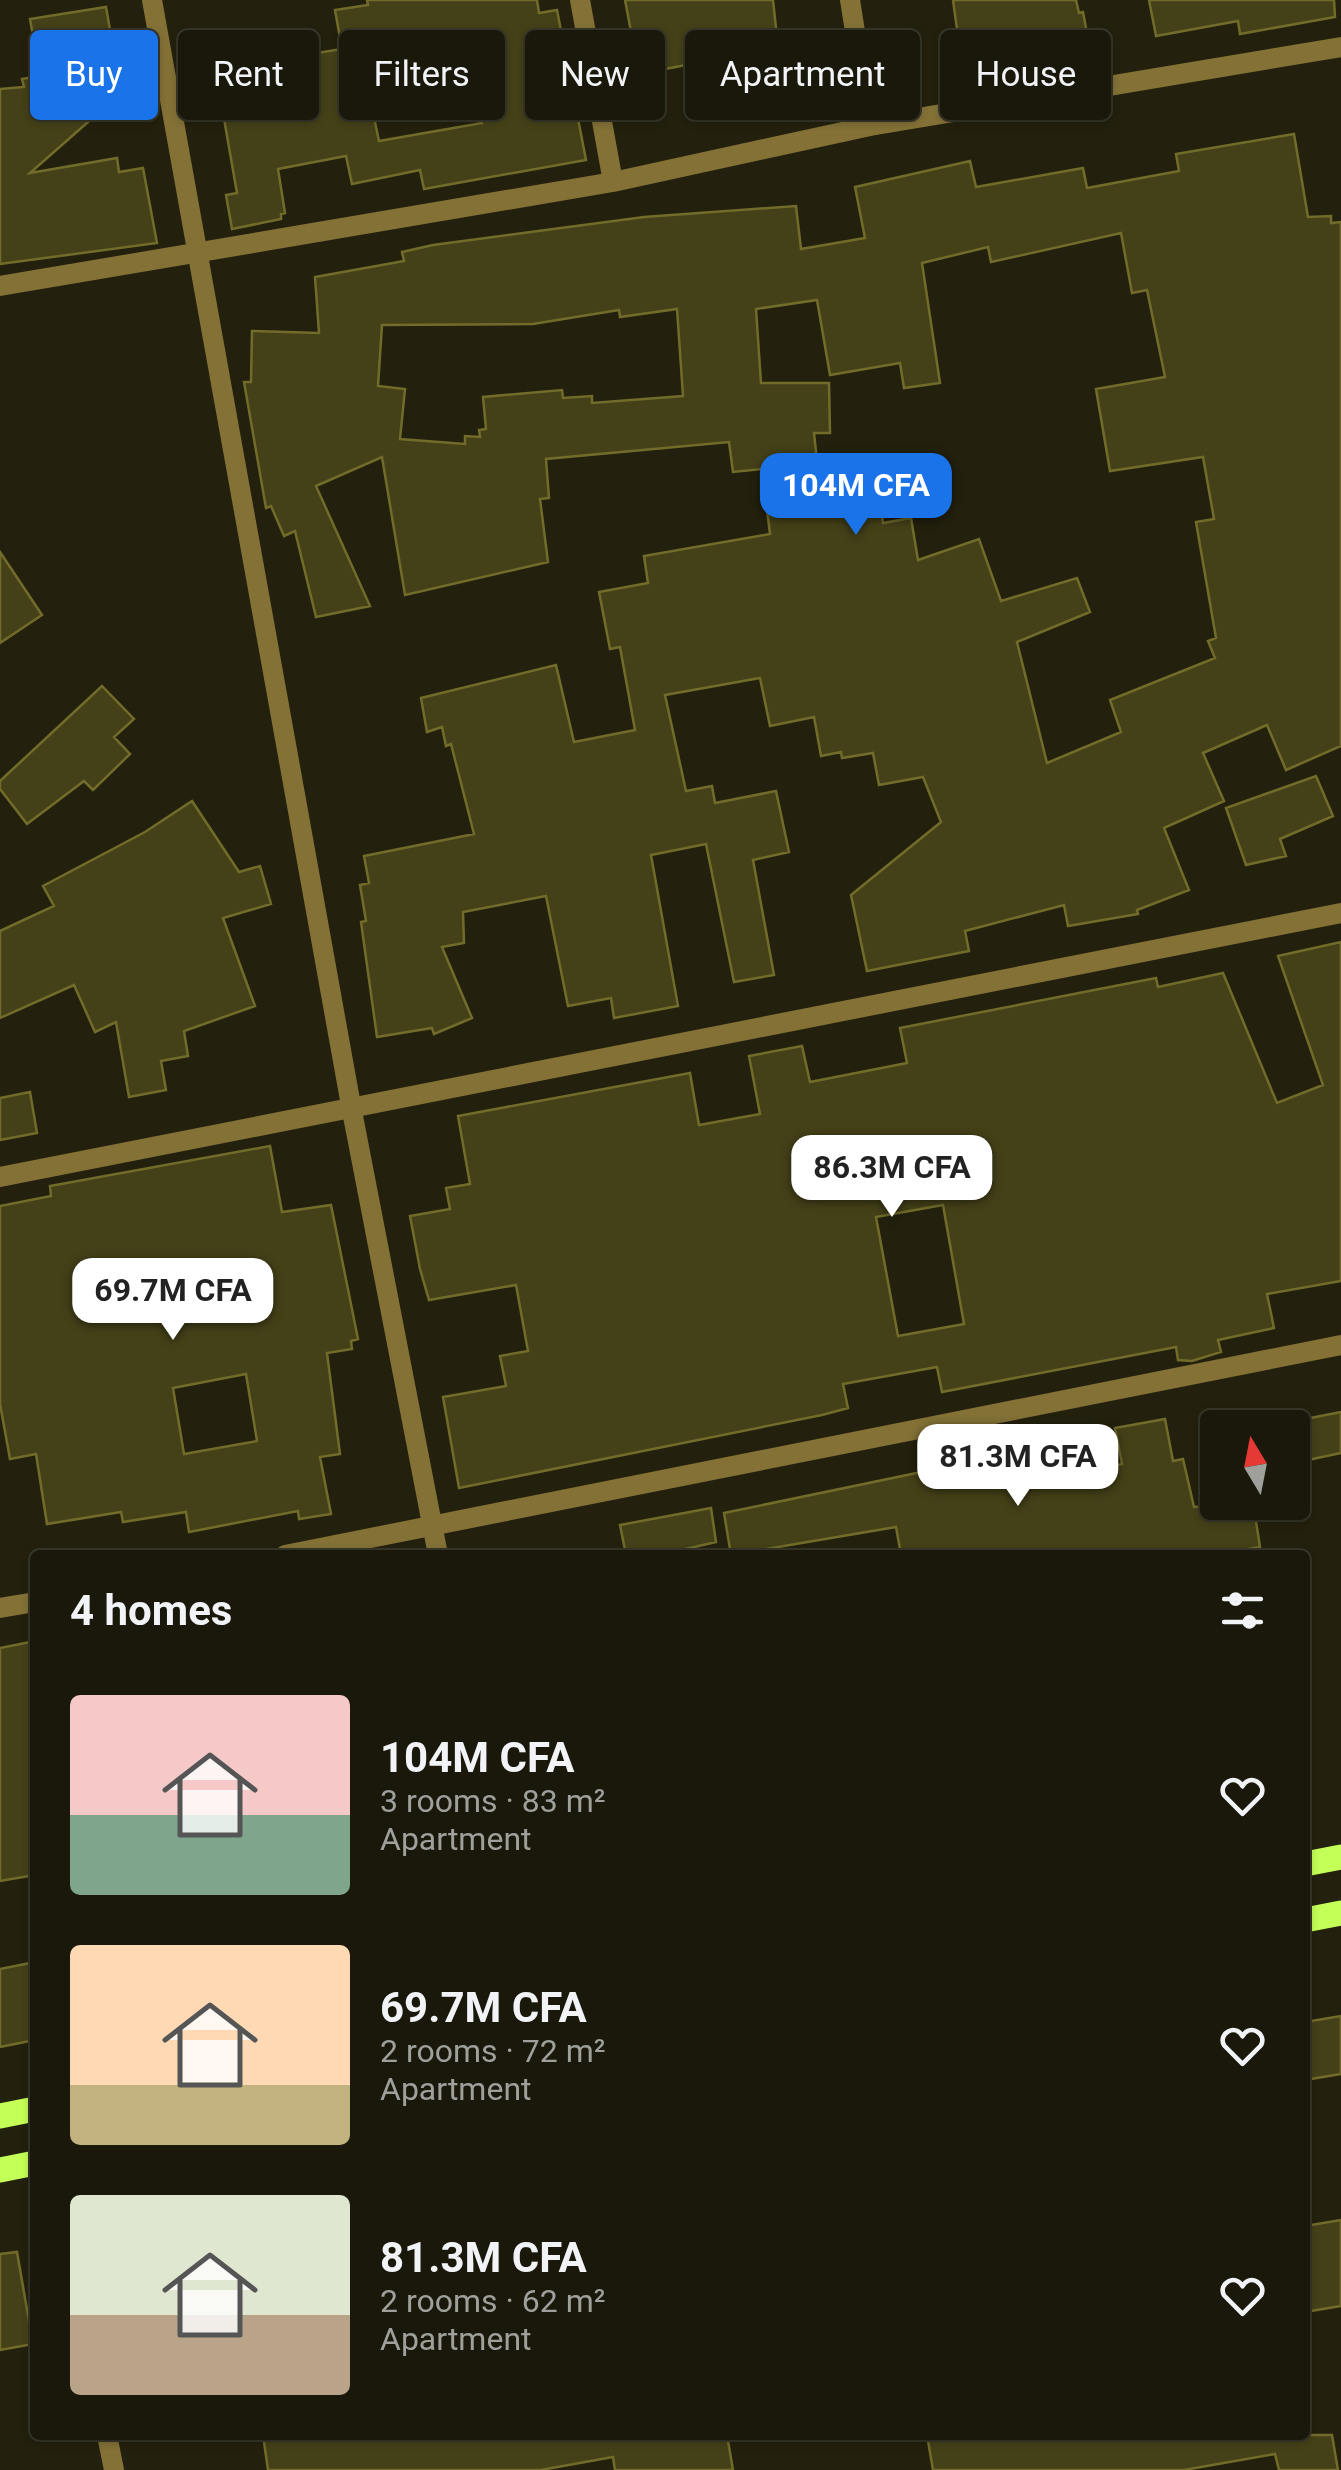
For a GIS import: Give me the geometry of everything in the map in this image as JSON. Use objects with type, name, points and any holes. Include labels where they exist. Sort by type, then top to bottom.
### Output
[{"type":"main road","points":[[1310,1863],[1341,1857]]},
{"type":"main road","points":[[1310,1919],[1341,1914]]},
{"type":"main road","points":[[0,2116],[30,2110]]},
{"type":"main road","points":[[0,2170],[30,2164]]},
{"type":"street","points":[[152,0],[352,1111],[437,1550]]},
{"type":"street","points":[[580,0],[613,182]]},
{"type":"street","points":[[850,0],[870,126]]},
{"type":"street","points":[[0,286],[613,182],[870,126],[1340,53]]},
{"type":"street","points":[[0,1177],[352,1111],[1341,913]]},
{"type":"street","points":[[312,1550],[1341,1344]]},
{"type":"street","points":[[0,1608],[30,1603]]},
{"type":"street","points":[[108,2440],[114,2470]]},
{"type":"building","points":[[367,0],[537,0],[539,13],[557,10],[561,30],[525,30],[525,120],[578,120],[586,160],[424,189],[420,170],[352,184],[346,156],[278,169],[285,213],[281,219],[232,229],[226,195],[237,193],[224,120],[319,120],[319,53],[339,49],[339,120],[375,120],[379,141],[482,123],[482,120],[505,120],[505,30],[339,32],[335,10],[368,5]]},
{"type":"building","points":[[625,0],[773,0],[776,30],[685,30],[685,65],[665,69],[665,30],[631,30]]},
{"type":"building","points":[[953,0],[1076,0],[1086,30],[957,30]]},
{"type":"building","points":[[1149,0],[1334,0],[1335,17],[1240,34],[1238,21],[1156,36]]},
{"type":"building","points":[[106,7],[110,30],[32,30],[30,19]]},
{"type":"building","points":[[30,78],[30,120],[90,120],[30,173],[117,158],[119,172],[143,168],[157,243],[0,264],[0,89],[24,87],[22,79]]},
{"type":"building","points":[[1294,134],[1308,217],[1331,216],[1331,223],[1341,222],[1341,746],[1286,770],[1267,725],[1203,753],[1224,801],[1164,828],[1189,890],[1137,910],[1138,914],[1068,926],[1064,905],[965,931],[969,951],[867,971],[851,895],[941,822],[923,777],[879,785],[873,753],[842,758],[841,752],[821,756],[814,717],[770,726],[760,678],[665,695],[686,791],[712,786],[715,803],[776,791],[789,852],[753,860],[774,975],[734,982],[706,844],[651,855],[678,1006],[614,1018],[611,998],[568,1006],[546,896],[463,912],[464,943],[442,947],[472,1018],[434,1034],[432,1028],[377,1037],[361,922],[366,921],[360,885],[369,883],[364,856],[474,834],[451,744],[446,746],[442,727],[427,732],[421,698],[556,665],[574,742],[635,730],[620,647],[610,649],[599,592],[648,583],[644,556],[770,534],[762,469],[733,472],[729,442],[546,459],[549,498],[540,499],[548,562],[405,595],[382,457],[316,486],[370,606],[316,617],[295,531],[284,536],[271,506],[266,508],[244,382],[251,382],[252,331],[319,333],[315,277],[404,261],[402,252],[433,245],[644,217],[796,206],[801,249],[865,238],[855,187],[970,161],[976,187],[1083,168],[1087,188],[1179,171],[1176,154]],"holes":[[[1121,233],[1132,293],[1147,290],[1165,377],[1096,389],[1110,471],[1203,457],[1214,519],[1196,522],[1216,638],[1208,641],[1215,658],[1110,700],[1121,732],[1047,763],[1017,642],[1090,612],[1077,578],[1001,601],[979,539],[918,560],[911,518],[883,523],[880,499],[822,507],[814,433],[830,433],[829,383],[761,383],[756,309],[817,300],[830,375],[900,363],[904,388],[940,383],[922,263],[988,247],[991,262]],[[677,309],[683,396],[592,403],[592,396],[563,398],[562,390],[483,397],[486,429],[479,430],[480,437],[465,436],[465,444],[400,439],[405,389],[378,386],[382,325],[533,324],[619,310],[620,317]]]},
{"type":"building","points":[[0,552],[42,615],[0,643]]},
{"type":"building","points":[[102,686],[134,719],[114,737],[130,754],[93,790],[84,781],[27,824],[0,789],[0,781]]},
{"type":"building","points":[[1316,776],[1333,816],[1280,839],[1286,856],[1246,865],[1226,808]]},
{"type":"building","points":[[192,801],[239,872],[260,866],[271,904],[223,918],[255,1006],[184,1031],[188,1056],[161,1061],[166,1090],[129,1097],[116,1022],[95,1032],[74,985],[0,1018],[0,931],[54,906],[43,886],[145,832]]},
{"type":"building","points":[[1341,942],[1341,1281],[1267,1294],[1274,1328],[1218,1340],[1221,1352],[1192,1361],[1178,1360],[1176,1347],[942,1392],[937,1367],[843,1384],[848,1408],[459,1488],[443,1397],[506,1386],[500,1356],[528,1351],[516,1285],[429,1300],[410,1216],[450,1209],[446,1188],[470,1184],[458,1116],[690,1073],[699,1125],[760,1114],[749,1056],[802,1046],[810,1082],[907,1063],[900,1028],[1156,978],[1158,987],[1223,973],[1277,1103],[1323,1085],[1278,956]],"holes":[[[943,1205],[964,1324],[898,1336],[876,1217]]]},
{"type":"building","points":[[30,1092],[37,1133],[0,1140],[0,1098]]},
{"type":"building","points":[[270,1146],[282,1212],[331,1205],[358,1339],[351,1341],[352,1349],[327,1353],[340,1454],[320,1457],[331,1514],[299,1519],[298,1511],[189,1532],[186,1512],[123,1522],[121,1512],[47,1524],[36,1454],[10,1459],[0,1404],[0,1206],[51,1196],[50,1186]],"holes":[[[246,1374],[257,1441],[184,1454],[173,1388]]]},
{"type":"building","points":[[1341,1412],[1341,1453],[1310,1460],[1310,1418]]},
{"type":"building","points":[[1165,1419],[1173,1461],[1183,1459],[1194,1507],[1200,1506],[1200,1520],[1256,1520],[1260,1547],[900,1550],[896,1527],[760,1550],[730,1550],[724,1513],[1013,1453],[1055,1448],[1060,1476],[1122,1464],[1115,1428]]},
{"type":"building","points":[[711,1508],[716,1542],[682,1550],[625,1550],[620,1525]]},
{"type":"building","points":[[30,1642],[30,1876],[0,1881],[0,1648]]},
{"type":"building","points":[[30,1963],[30,2041],[0,2047],[0,1969]]},
{"type":"building","points":[[1341,2016],[1341,2074],[1310,2079],[1310,2021]]},
{"type":"building","points":[[1341,2220],[1341,2306],[1310,2311],[1310,2225]]},
{"type":"building","points":[[17,2252],[30,2345],[0,2350],[0,2254]]},
{"type":"building","points":[[1310,2435],[1332,2435],[1338,2470],[1279,2470],[1275,2454],[1184,2470],[933,2470],[928,2440],[1310,2440]]},
{"type":"building","points":[[264,2440],[728,2440],[733,2470],[615,2470],[613,2457],[541,2470],[268,2470]]}]
